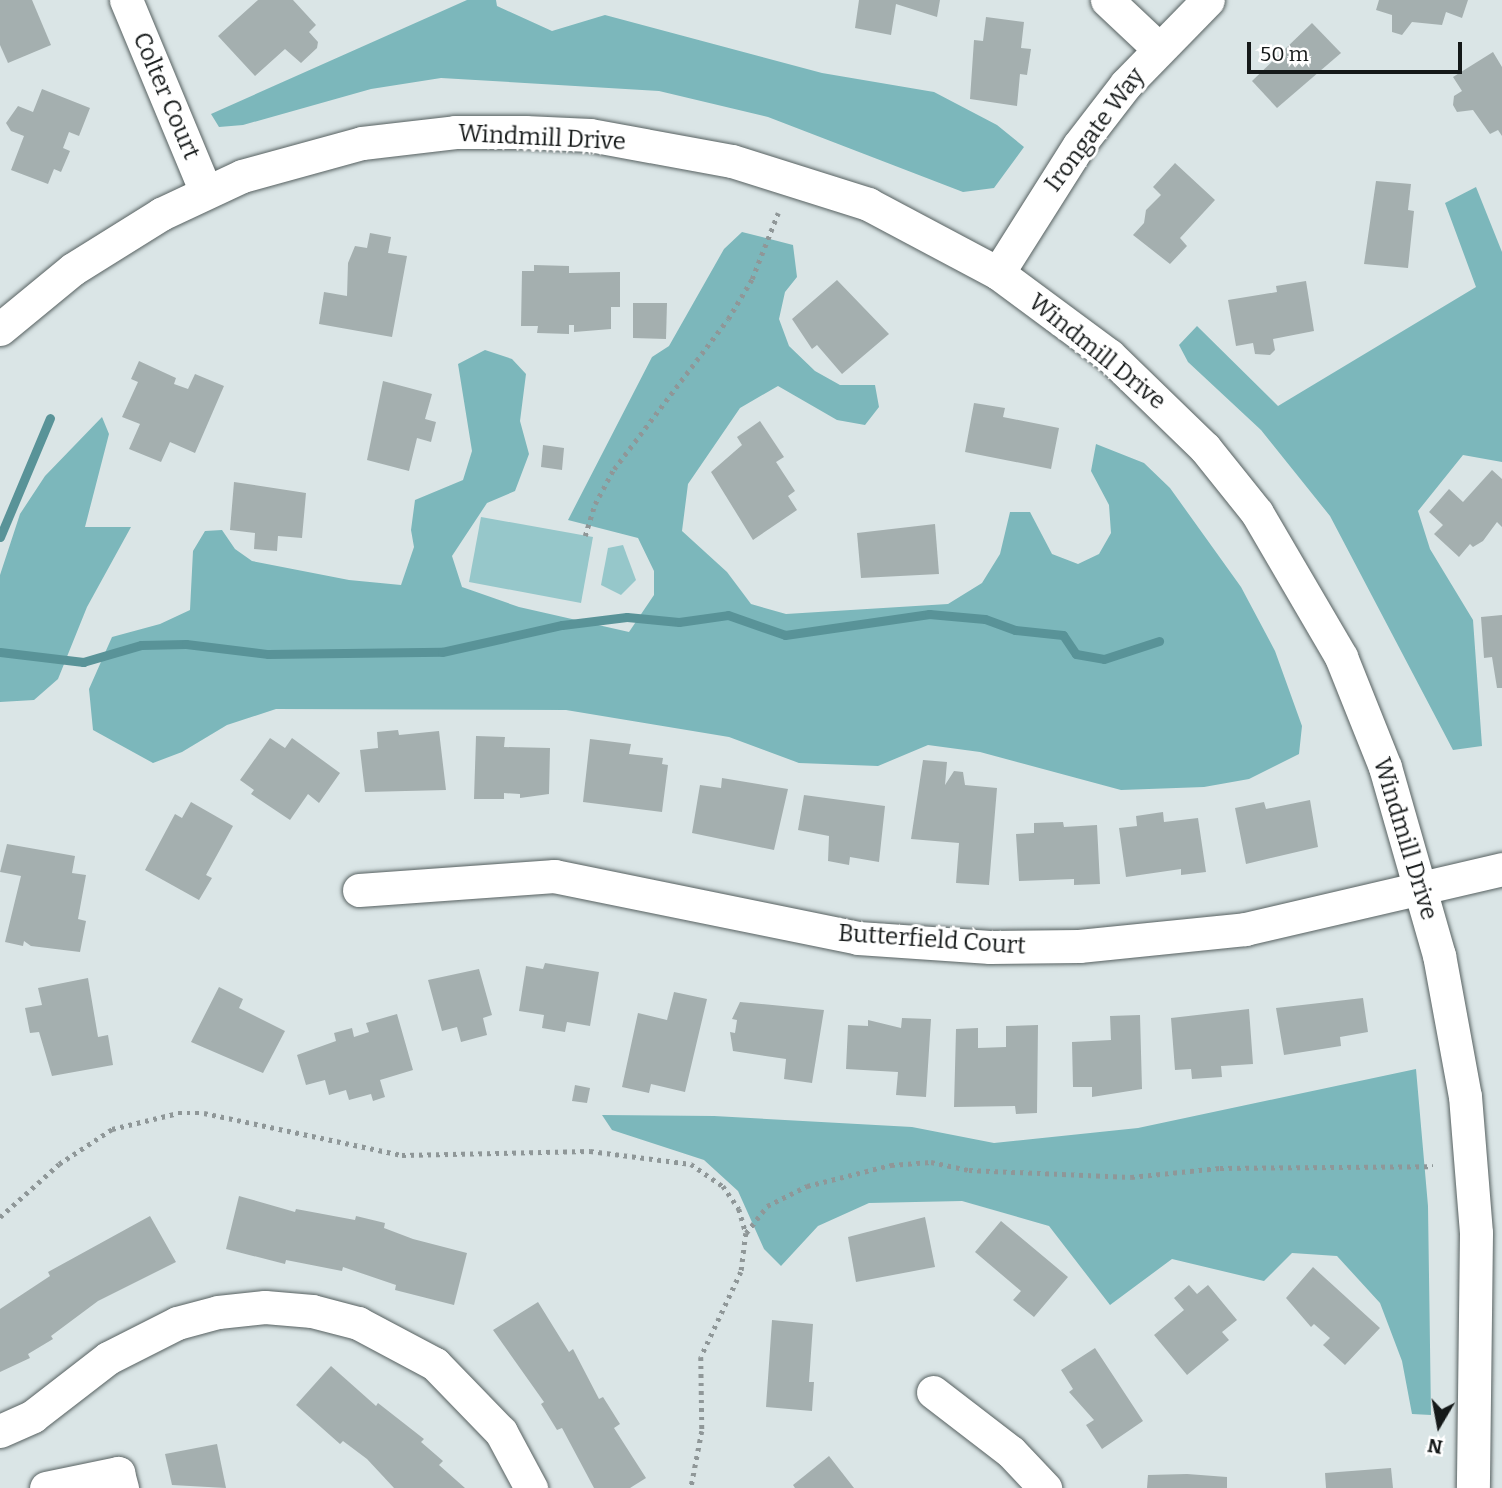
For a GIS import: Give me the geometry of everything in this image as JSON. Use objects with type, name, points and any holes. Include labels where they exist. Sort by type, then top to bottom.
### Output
[{"type":"street","name":"Colter Court","points":[[125,0],[206,192]]},
{"type":"street","points":[[1107,0],[1158,48]]},
{"type":"street","name":"Irongate Way","points":[[998,273],[1079,145],[1158,48],[1208,0]]},
{"type":"street","name":"Windmill Drive","points":[[0,329],[74,269],[206,192],[281,163],[362,143],[455,132],[590,135],[719,158],[799,180],[868,204],[938,238],[998,273],[1150,391],[1205,448],[1257,513],[1341,657],[1385,767],[1422,890],[1465,1096],[1471,1165],[1476,1233],[1473,1488]]},
{"type":"street","name":"Butterfield Court","points":[[359,890],[554,876],[858,939],[990,947],[1152,941],[1245,929],[1422,890],[1502,869]]},
{"type":"street","points":[[0,1431],[33,1416],[108,1358],[177,1323],[218,1312],[265,1307],[312,1311],[358,1323],[435,1364],[501,1432],[531,1488]]},
{"type":"street","points":[[933,1392],[1011,1452],[1045,1488]]},
{"type":"street","points":[[46,1488],[118,1473],[122,1488]]},
{"type":"path","points":[[585,536],[614,469],[728,319],[752,279],[778,213]]},
{"type":"path","points":[[0,1217],[60,1164],[112,1129],[178,1113],[204,1113],[402,1155],[590,1151],[691,1164],[723,1186],[739,1209],[746,1233],[741,1272],[701,1357],[702,1431],[691,1488]]},
{"type":"path","points":[[746,1233],[767,1206],[807,1186],[891,1165],[931,1162],[969,1170],[1131,1177],[1220,1168],[1433,1166]]},
{"type":"shaded area","points":[[467,0],[496,0],[497,6],[552,31],[605,15],[822,73],[934,92],[997,125],[1024,147],[994,188],[963,192],[768,117],[659,91],[441,78],[371,89],[243,125],[219,127],[211,114]]},
{"type":"shaded area","points":[[1476,187],[1502,252],[1502,462],[1463,455],[1418,511],[1430,549],[1473,620],[1482,746],[1453,750],[1330,516],[1261,430],[1188,362],[1179,345],[1197,326],[1278,406],[1476,287],[1445,203]]},
{"type":"shaded area","points":[[742,232],[793,245],[797,277],[785,292],[779,319],[789,346],[815,371],[840,385],[875,385],[879,407],[865,425],[837,420],[778,386],[740,408],[688,484],[682,531],[727,572],[751,604],[786,614],[948,604],[982,583],[1000,554],[1010,512],[1030,512],[1052,554],[1078,564],[1099,554],[1111,533],[1109,505],[1091,471],[1096,444],[1144,463],[1170,488],[1241,587],[1275,651],[1302,726],[1299,754],[1249,779],[1204,787],[1121,790],[980,752],[928,745],[878,766],[799,763],[729,737],[566,710],[276,709],[227,725],[182,752],[153,763],[93,730],[89,689],[112,637],[160,624],[190,610],[193,551],[205,531],[222,530],[235,549],[252,561],[349,580],[401,585],[414,547],[411,530],[415,500],[463,480],[472,451],[458,364],[485,350],[512,359],[526,374],[520,421],[529,454],[515,491],[487,503],[452,556],[462,587],[519,607],[629,632],[654,595],[654,571],[638,538],[568,520],[652,357],[669,346],[724,249]]},
{"type":"shaded area","points":[[102,417],[109,434],[85,527],[131,527],[87,607],[58,679],[34,700],[0,702],[0,575],[20,514],[45,476]]},
{"type":"shaded area","points":[[481,517],[593,537],[581,603],[469,582]]},
{"type":"shaded area","points":[[623,545],[636,580],[621,595],[601,585],[608,548]]},
{"type":"shaded area","points":[[1416,1069],[1428,1206],[1431,1415],[1412,1414],[1402,1361],[1380,1303],[1337,1256],[1292,1253],[1264,1281],[1172,1259],[1110,1305],[1049,1226],[962,1201],[869,1203],[818,1226],[781,1266],[764,1249],[738,1191],[704,1160],[612,1130],[602,1115],[714,1116],[912,1127],[994,1143],[1138,1128]]},
{"type":"building","points":[[0,0],[32,0],[51,45],[8,63],[0,45]]},
{"type":"building","points":[[258,0],[293,0],[316,25],[309,32],[318,42],[317,48],[301,63],[285,49],[255,76],[218,36]]},
{"type":"building","points":[[859,0],[940,0],[937,17],[896,4],[891,35],[855,28]]},
{"type":"building","points":[[1379,0],[1468,0],[1462,18],[1446,12],[1442,25],[1412,22],[1402,35],[1392,32],[1392,15],[1376,10]]},
{"type":"building","points":[[986,17],[1024,22],[1021,48],[1031,49],[1027,75],[1020,74],[1017,106],[970,99],[974,40],[983,41]]},
{"type":"building","points":[[1312,23],[1341,53],[1277,108],[1252,81]]},
{"type":"building","points":[[1493,52],[1502,67],[1502,136],[1498,130],[1490,134],[1473,110],[1457,112],[1453,105],[1454,96],[1462,91],[1453,77]]},
{"type":"building","points":[[42,89],[90,108],[79,136],[69,132],[63,148],[70,151],[61,172],[54,169],[48,184],[11,170],[24,136],[11,131],[6,123],[18,106],[33,112]]},
{"type":"building","points":[[1175,163],[1215,200],[1180,238],[1187,246],[1170,264],[1133,235],[1144,223],[1146,210],[1161,195],[1153,187]]},
{"type":"building","points":[[1376,181],[1411,184],[1408,210],[1414,211],[1408,268],[1364,264]]},
{"type":"building","points":[[370,233],[391,237],[388,253],[407,256],[392,337],[319,324],[324,292],[347,296],[348,263],[355,246],[367,248]]},
{"type":"building","points":[[534,265],[569,266],[569,273],[620,272],[620,307],[611,307],[611,329],[574,332],[574,325],[569,325],[569,334],[537,333],[538,326],[521,326],[522,271],[534,271]]},
{"type":"building","points":[[837,280],[889,334],[842,374],[817,345],[812,349],[792,319]]},
{"type":"building","points":[[1306,281],[1314,331],[1273,339],[1275,350],[1270,355],[1255,354],[1253,343],[1236,346],[1228,300],[1277,292],[1276,286]]},
{"type":"building","points":[[633,303],[667,303],[666,339],[633,338]]},
{"type":"building","points":[[139,361],[176,378],[174,384],[188,389],[195,374],[224,386],[195,453],[170,442],[161,462],[129,449],[140,424],[122,417],[138,382],[131,379]]},
{"type":"building","points":[[383,381],[432,394],[425,419],[436,422],[431,442],[417,438],[409,471],[367,460]]},
{"type":"building","points":[[974,403],[1005,408],[1003,417],[1059,428],[1051,469],[965,452]]},
{"type":"building","points":[[760,421],[784,457],[776,462],[795,491],[788,496],[797,510],[753,540],[711,472],[742,445],[737,437]]},
{"type":"building","points":[[543,445],[564,448],[562,470],[541,467]]},
{"type":"building","points":[[1492,470],[1502,479],[1502,527],[1497,522],[1483,541],[1473,547],[1470,544],[1459,557],[1434,534],[1443,525],[1429,512],[1449,489],[1463,502]]},
{"type":"building","points":[[234,482],[306,493],[302,538],[278,536],[277,551],[254,549],[255,533],[230,530]]},
{"type":"building","points":[[935,524],[939,574],[861,578],[857,533]]},
{"type":"building","points":[[1502,615],[1502,688],[1497,688],[1492,657],[1484,658],[1481,617]]},
{"type":"building","points":[[398,730],[399,735],[439,731],[446,790],[365,792],[360,750],[378,748],[377,732]]},
{"type":"building","points":[[476,736],[505,737],[504,747],[550,748],[549,794],[520,798],[520,794],[504,793],[504,799],[474,799]]},
{"type":"building","points":[[270,738],[285,748],[292,738],[340,773],[319,803],[308,794],[290,820],[251,794],[254,790],[240,780]]},
{"type":"building","points":[[590,739],[631,744],[629,754],[663,758],[662,764],[668,765],[662,812],[583,802]]},
{"type":"building","points":[[923,760],[947,762],[945,785],[954,771],[963,772],[965,785],[997,788],[989,885],[956,883],[959,843],[911,839]]},
{"type":"building","points":[[722,778],[788,789],[774,850],[692,833],[700,785],[721,788]]},
{"type":"building","points":[[804,795],[885,806],[879,862],[850,857],[849,865],[828,861],[829,836],[798,830]]},
{"type":"building","points":[[1310,800],[1318,847],[1246,864],[1235,808],[1264,802],[1266,809]]},
{"type":"building","points":[[191,802],[233,826],[206,875],[212,878],[199,900],[145,870],[175,814],[182,818]]},
{"type":"building","points":[[1163,812],[1164,822],[1198,818],[1206,872],[1181,875],[1181,869],[1126,877],[1119,828],[1137,826],[1136,816]]},
{"type":"building","points":[[1063,822],[1064,827],[1097,825],[1100,884],[1074,885],[1074,879],[1019,881],[1016,834],[1034,833],[1034,823]]},
{"type":"building","points":[[7,844],[75,856],[72,873],[86,875],[78,919],[86,921],[80,952],[31,946],[24,941],[23,946],[5,942],[21,876],[0,872]]},
{"type":"building","points":[[545,963],[599,972],[590,1026],[567,1022],[565,1032],[542,1028],[544,1015],[519,1011],[526,966],[543,969]]},
{"type":"building","points":[[479,969],[492,1015],[483,1018],[487,1035],[461,1042],[457,1027],[442,1031],[428,980]]},
{"type":"building","points":[[88,978],[98,1037],[108,1035],[113,1065],[52,1076],[39,1032],[30,1033],[25,1008],[42,1005],[38,988]]},
{"type":"building","points":[[219,987],[243,999],[239,1008],[285,1031],[263,1073],[191,1042]]},
{"type":"building","points":[[674,992],[707,999],[685,1092],[651,1084],[649,1093],[622,1087],[638,1013],[667,1020]]},
{"type":"building","points":[[1363,998],[1368,1032],[1340,1037],[1341,1046],[1284,1055],[1276,1008]]},
{"type":"building","points":[[740,1002],[824,1010],[812,1083],[784,1079],[786,1059],[733,1051],[730,1032],[735,1033],[737,1020],[732,1019]]},
{"type":"building","points":[[1249,1009],[1253,1064],[1221,1066],[1222,1077],[1192,1079],[1191,1069],[1175,1070],[1171,1018]]},
{"type":"building","points":[[397,1014],[413,1070],[380,1080],[385,1097],[373,1101],[371,1094],[349,1100],[346,1090],[329,1095],[325,1080],[306,1085],[297,1055],[336,1041],[334,1033],[352,1028],[354,1037],[369,1032],[366,1023]]},
{"type":"building","points":[[1140,1015],[1142,1089],[1092,1097],[1092,1087],[1073,1087],[1072,1042],[1111,1040],[1110,1016]]},
{"type":"building","points":[[902,1018],[931,1019],[926,1097],[896,1095],[898,1072],[846,1069],[848,1025],[868,1026],[868,1020],[901,1028]]},
{"type":"building","points":[[1038,1025],[1037,1113],[1016,1114],[1015,1106],[954,1107],[956,1029],[978,1028],[978,1048],[1006,1047],[1006,1026]]},
{"type":"building","points":[[575,1085],[590,1088],[587,1103],[572,1101]]},
{"type":"building","points":[[239,1196],[295,1212],[296,1209],[355,1220],[356,1216],[385,1223],[384,1228],[413,1239],[467,1253],[454,1305],[395,1290],[396,1285],[343,1267],[342,1271],[286,1260],[285,1264],[226,1249]]},
{"type":"building","points":[[150,1216],[176,1262],[98,1301],[51,1336],[53,1339],[28,1354],[30,1358],[0,1372],[0,1309],[50,1276],[48,1272]]},
{"type":"building","points":[[925,1217],[935,1267],[856,1282],[848,1237]]},
{"type":"building","points":[[1001,1221],[1068,1277],[1034,1317],[1013,1300],[1021,1291],[975,1252]]},
{"type":"building","points":[[1313,1267],[1380,1328],[1345,1365],[1323,1345],[1330,1338],[1314,1324],[1311,1327],[1286,1298]]},
{"type":"building","points":[[1189,1285],[1197,1294],[1208,1285],[1237,1320],[1222,1332],[1229,1340],[1187,1375],[1154,1335],[1184,1310],[1174,1298]]},
{"type":"building","points":[[538,1302],[569,1352],[573,1349],[599,1399],[603,1397],[620,1424],[614,1428],[646,1478],[630,1488],[594,1488],[562,1428],[557,1430],[541,1404],[544,1402],[493,1330]]},
{"type":"building","points":[[772,1320],[813,1324],[809,1382],[814,1382],[812,1411],[766,1407]]},
{"type":"building","points":[[1095,1348],[1143,1421],[1102,1449],[1086,1425],[1094,1420],[1069,1392],[1073,1389],[1061,1370]]},
{"type":"building","points":[[331,1366],[376,1406],[378,1403],[424,1439],[421,1442],[443,1461],[439,1465],[465,1488],[394,1488],[367,1459],[343,1441],[340,1444],[296,1405]]},
{"type":"building","points":[[217,1444],[226,1488],[172,1485],[165,1454]]},
{"type":"building","points":[[829,1456],[854,1488],[795,1488],[793,1485]]},
{"type":"building","points":[[1391,1468],[1393,1488],[1326,1488],[1325,1473]]},
{"type":"building","points":[[1148,1475],[1227,1477],[1227,1488],[1147,1488]]},
{"type":"waterway","points":[[0,537],[50,418]]},
{"type":"waterway","points":[[0,652],[83,662],[141,645],[186,644],[268,654],[442,652],[562,625],[627,617],[679,622],[728,615],[785,635],[929,614],[985,619],[1015,630],[1063,635],[1076,654],[1104,659],[1159,641]]}]
